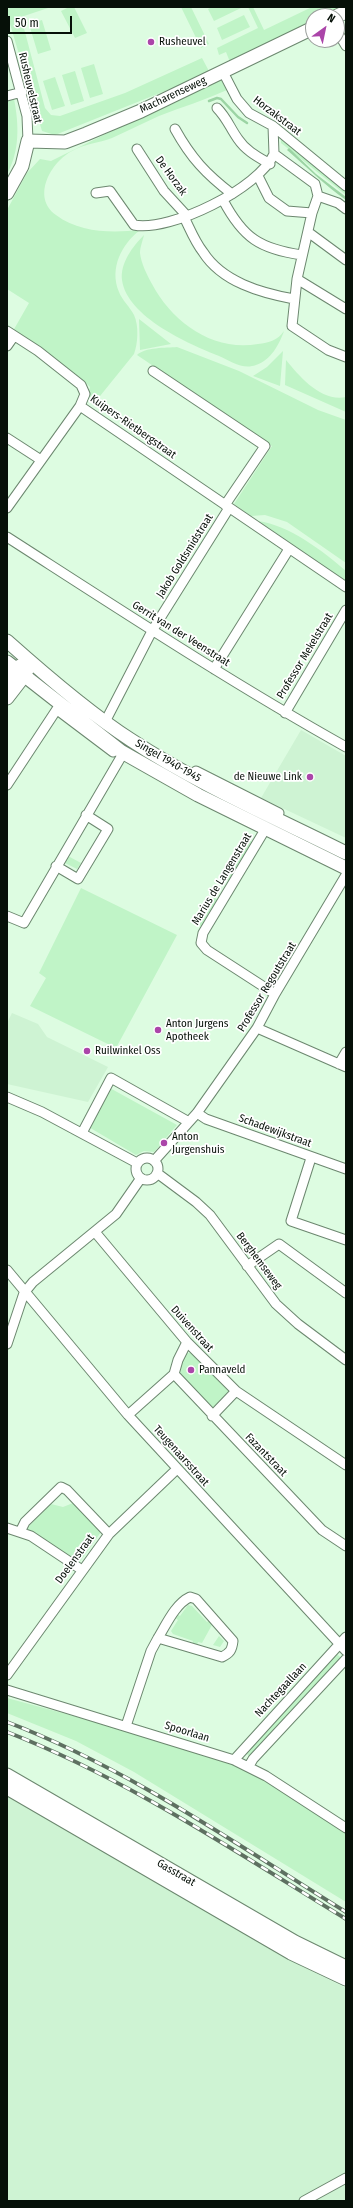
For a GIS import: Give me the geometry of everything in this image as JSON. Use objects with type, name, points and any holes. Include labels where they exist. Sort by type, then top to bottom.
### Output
[{"type":"street","name":"Macharenseweg","points":[[28,141],[65,142],[141,111],[305,32]]},
{"type":"street","name":"Rusheuvelstraat","points":[[7,41],[22,92],[27,116],[28,141]]},
{"type":"street","name":"Horzakstraat","points":[[223,72],[237,99],[249,113],[273,126],[346,186]]},
{"type":"street","points":[[7,96],[22,92]]},
{"type":"street","points":[[217,108],[226,116],[237,139],[246,149],[270,164]]},
{"type":"street","points":[[96,193],[110,191],[134,226],[144,227],[185,217],[232,194],[258,176],[270,164],[274,154],[273,126]]},
{"type":"street","points":[[176,129],[187,150],[207,175],[232,194]]},
{"type":"street","points":[[7,193],[22,166],[28,141]]},
{"type":"street","name":"De Horzak","points":[[137,149],[164,191],[185,217],[203,254],[223,273],[250,288],[294,299]]},
{"type":"street","points":[[274,154],[315,184],[318,196],[312,213],[297,279],[292,326],[328,350],[346,357]]},
{"type":"street","points":[[258,176],[269,198],[287,210],[312,213]]},
{"type":"street","points":[[318,196],[338,203],[346,209]]},
{"type":"street","points":[[222,200],[234,221],[248,236],[266,248],[302,255]]},
{"type":"street","points":[[308,232],[346,260]]},
{"type":"street","points":[[297,279],[346,309]]},
{"type":"street","points":[[7,346],[11,334]]},
{"type":"street","name":"Kuipers-Rietbergstraat","points":[[11,334],[38,352],[82,386],[85,394],[80,406],[346,587]]},
{"type":"street","points":[[154,371],[265,446],[227,506]]},
{"type":"street","points":[[7,508],[80,406]]},
{"type":"street","points":[[7,438],[41,460]]},
{"type":"street","name":"Jakob Goldsmidstraat","points":[[107,720],[152,631],[227,506]]},
{"type":"street","name":"Gerrit van der Veenstraat","points":[[7,538],[152,631],[285,713],[346,747]]},
{"type":"street","points":[[214,669],[289,549]]},
{"type":"street","name":"Professor Mekelstraat","points":[[285,713],[346,610]]},
{"type":"street","name":"Singel 1940-1945","points":[[7,641],[107,720],[166,762],[346,853]]},
{"type":"street","points":[[7,680],[20,672],[31,661]]},
{"type":"street","points":[[7,698],[20,672]]},
{"type":"street","name":"Singel 1940-1945","points":[[20,672],[33,690],[121,757],[166,784],[296,850],[308,849]]},
{"type":"street","name":"Singel 1940-1945","points":[[20,672],[122,752],[198,795],[346,868]]},
{"type":"street","points":[[7,785],[57,709]]},
{"type":"street","name":"Singel 1940-1945","points":[[107,720],[186,766],[346,847]]},
{"type":"street","points":[[7,916],[24,923],[121,757]]},
{"type":"street","points":[[56,866],[78,879],[108,829],[86,815]]},
{"type":"street","name":"Marius de Langenstraat","points":[[263,833],[204,933],[201,943],[207,950],[275,994]]},
{"type":"street","name":"Professor Regoutstraat","points":[[154,1161],[197,1113],[257,1028],[275,994],[346,875]]},
{"type":"street","points":[[257,1028],[343,1065],[346,1052]]},
{"type":"street","points":[[82,1133],[111,1078],[189,1122]]},
{"type":"street","points":[[7,1097],[42,1112],[138,1163]]},
{"type":"street","name":"Schadewijkstraat","points":[[197,1113],[206,1119],[311,1158],[346,1169]]},
{"type":"street","points":[[146,1158],[154,1161],[158,1169],[157,1173],[150,1179],[141,1178],[136,1171],[138,1163],[146,1158]]},
{"type":"street","points":[[311,1158],[291,1221],[346,1240]]},
{"type":"street","name":"Berghemseweg","points":[[157,1173],[196,1202],[210,1215],[276,1304],[298,1324],[346,1360]]},
{"type":"street","points":[[7,1344],[24,1292],[33,1282],[116,1214],[141,1178]]},
{"type":"street","name":"Duivenstraat","points":[[95,1232],[187,1342],[236,1391],[346,1465]]},
{"type":"street","points":[[247,1266],[279,1244],[346,1293]]},
{"type":"street","name":"Teugenaarsstraat","points":[[7,1270],[128,1415],[346,1651]]},
{"type":"street","points":[[128,1415],[174,1374],[178,1360],[187,1342]]},
{"type":"street","name":"Fazantstraat","points":[[174,1374],[212,1416],[322,1530],[346,1546]]},
{"type":"street","points":[[212,1416],[236,1391]]},
{"type":"street","name":"Doelenstraat","points":[[7,1675],[109,1534],[177,1469]]},
{"type":"street","points":[[20,1532],[25,1522],[61,1487],[67,1490],[109,1534]]},
{"type":"street","points":[[7,1528],[31,1536],[82,1570]]},
{"type":"street","points":[[126,1726],[151,1651],[158,1638],[177,1607],[190,1597],[196,1599],[233,1641],[232,1649],[222,1657],[158,1638]]},
{"type":"street","name":"Nachtegaallaan","points":[[234,1760],[346,1637]]},
{"type":"street","points":[[249,1766],[253,1759],[346,1658]]},
{"type":"street","name":"Spoorlaan","points":[[7,1690],[126,1726],[249,1766],[346,1828]]},
{"type":"street","name":"Gasstraat","points":[[7,1775],[295,1942],[346,1967]]},
{"type":"street","name":"Gasstraat","points":[[7,1788],[291,1953],[346,1980]]},
{"type":"street","points":[[304,2201],[346,2178]]},
{"type":"shaded area","points":[[13,7],[51,7],[21,17],[45,108],[51,115],[60,116],[125,93],[202,58],[210,73],[55,135],[42,131],[7,14],[7,9]]},
{"type":"shaded area","points":[[69,7],[74,7],[87,33],[75,38],[61,11]]},
{"type":"shaded area","points":[[181,7],[191,7],[209,44],[201,48]]},
{"type":"shaded area","points":[[212,7],[241,8],[214,21],[208,9]]},
{"type":"shaded area","points":[[248,7],[253,7],[264,30],[305,10],[305,25],[230,62],[226,52],[219,55],[217,48],[258,28]]},
{"type":"shaded area","points":[[312,7],[342,7],[340,8],[310,8]]},
{"type":"shaded area","points":[[244,15],[250,27],[222,40],[217,28]]},
{"type":"shaded area","points":[[42,20],[51,50],[38,54],[29,24]]},
{"type":"shaded area","points":[[94,64],[103,94],[90,98],[81,68]]},
{"type":"shaded area","points":[[75,71],[84,101],[71,105],[62,75]]},
{"type":"shaded area","points":[[55,77],[65,106],[52,110],[43,81]]},
{"type":"shaded area","points":[[221,80],[227,90],[159,116],[112,138],[72,151],[57,163],[47,180],[45,199],[49,208],[65,221],[96,230],[140,230],[123,249],[119,257],[116,274],[116,283],[119,292],[136,319],[137,340],[134,354],[96,401],[88,395],[90,387],[84,381],[13,331],[29,303],[7,289],[7,210],[27,173],[40,159],[51,161],[138,118]]},
{"type":"shaded area","points":[[14,99],[17,118],[17,137],[14,156],[7,174],[7,101]]},
{"type":"shaded area","points":[[281,134],[346,184],[346,195],[281,143]]},
{"type":"shaded area","points":[[289,148],[316,174],[346,197],[346,200],[287,150]]},
{"type":"shaded area","points":[[144,235],[140,253],[146,273],[160,298],[182,322],[210,339],[241,345],[266,343],[276,339],[284,331],[280,342],[270,356],[266,360],[256,365],[241,366],[176,336],[147,317],[135,306],[126,293],[122,280],[122,274],[128,255]]},
{"type":"shaded area","points":[[139,319],[171,344],[140,350]]},
{"type":"shaded area","points":[[177,347],[239,371],[318,410],[346,420],[346,563],[287,522],[265,515],[251,516],[234,504],[272,446],[137,355],[150,349]]},
{"type":"shaded area","points":[[283,351],[280,386],[253,376],[267,367]]},
{"type":"shaded area","points":[[286,360],[298,374],[320,392],[337,398],[346,397],[346,412],[285,385]]},
{"type":"shaded area","points":[[258,521],[270,523],[282,528],[316,547],[346,571],[346,581]]},
{"type":"shaded area","name":"de Nieuwe Link","points":[[301,730],[346,756],[346,838],[261,798]]},
{"type":"shaded area","points":[[245,839],[252,842],[229,881],[223,877]]},
{"type":"shaded area","points":[[68,856],[81,863],[77,869],[65,863]]},
{"type":"shaded area","points":[[81,888],[177,935],[116,1048],[30,1006],[46,978],[39,973]]},
{"type":"shaded area","points":[[212,896],[218,900],[202,927],[196,924]]},
{"type":"shaded area","points":[[12,1013],[38,1024],[47,1037],[108,1067],[88,1102],[7,1084],[7,1023]]},
{"type":"shaded area","points":[[108,1087],[177,1125],[154,1152],[144,1151],[136,1155],[87,1126]]},
{"type":"shaded area","points":[[191,1353],[230,1392],[213,1410],[181,1377],[179,1368],[185,1354]]},
{"type":"shaded area","points":[[73,1503],[101,1532],[79,1563],[29,1531],[27,1528],[51,1504],[63,1507]]},
{"type":"shaded area","points":[[188,1605],[192,1606],[207,1622],[210,1620],[213,1623],[202,1643],[198,1642],[197,1646],[192,1645],[193,1641],[173,1634],[171,1631],[178,1620],[174,1617],[177,1614],[180,1616]]},
{"type":"shaded area","points":[[219,1636],[224,1641],[220,1647],[213,1645]]},
{"type":"shaded area","points":[[336,1653],[341,1658],[251,1757],[244,1752]]},
{"type":"shaded area","points":[[7,1698],[236,1763],[346,1828],[346,1902],[134,1772],[76,1741],[7,1713]]},
{"type":"shaded area","points":[[7,1792],[303,1967],[346,1988],[346,2201],[7,2201]]},
{"type":"waterway","points":[[209,101],[217,98],[221,99],[238,117],[247,123]]},
{"type":"railway","points":[[7,1722],[52,1741],[138,1784],[222,1834],[346,1912]]},
{"type":"railway","points":[[7,1732],[52,1751],[138,1794],[181,1818],[346,1919]]},
{"type":"place","name":"Rusheuvel","points":[[151,42]]},
{"type":"place","name":"de Nieuwe Link","points":[[310,777]]},
{"type":"place","name":"Anton Jurgens Apotheek","points":[[158,1030]]},
{"type":"place","name":"Ruilwinkel Oss","points":[[87,1051]]},
{"type":"place","name":"Anton Jurgenshuis","points":[[164,1143]]},
{"type":"place","name":"Pannaveld","points":[[191,1370]]}]
